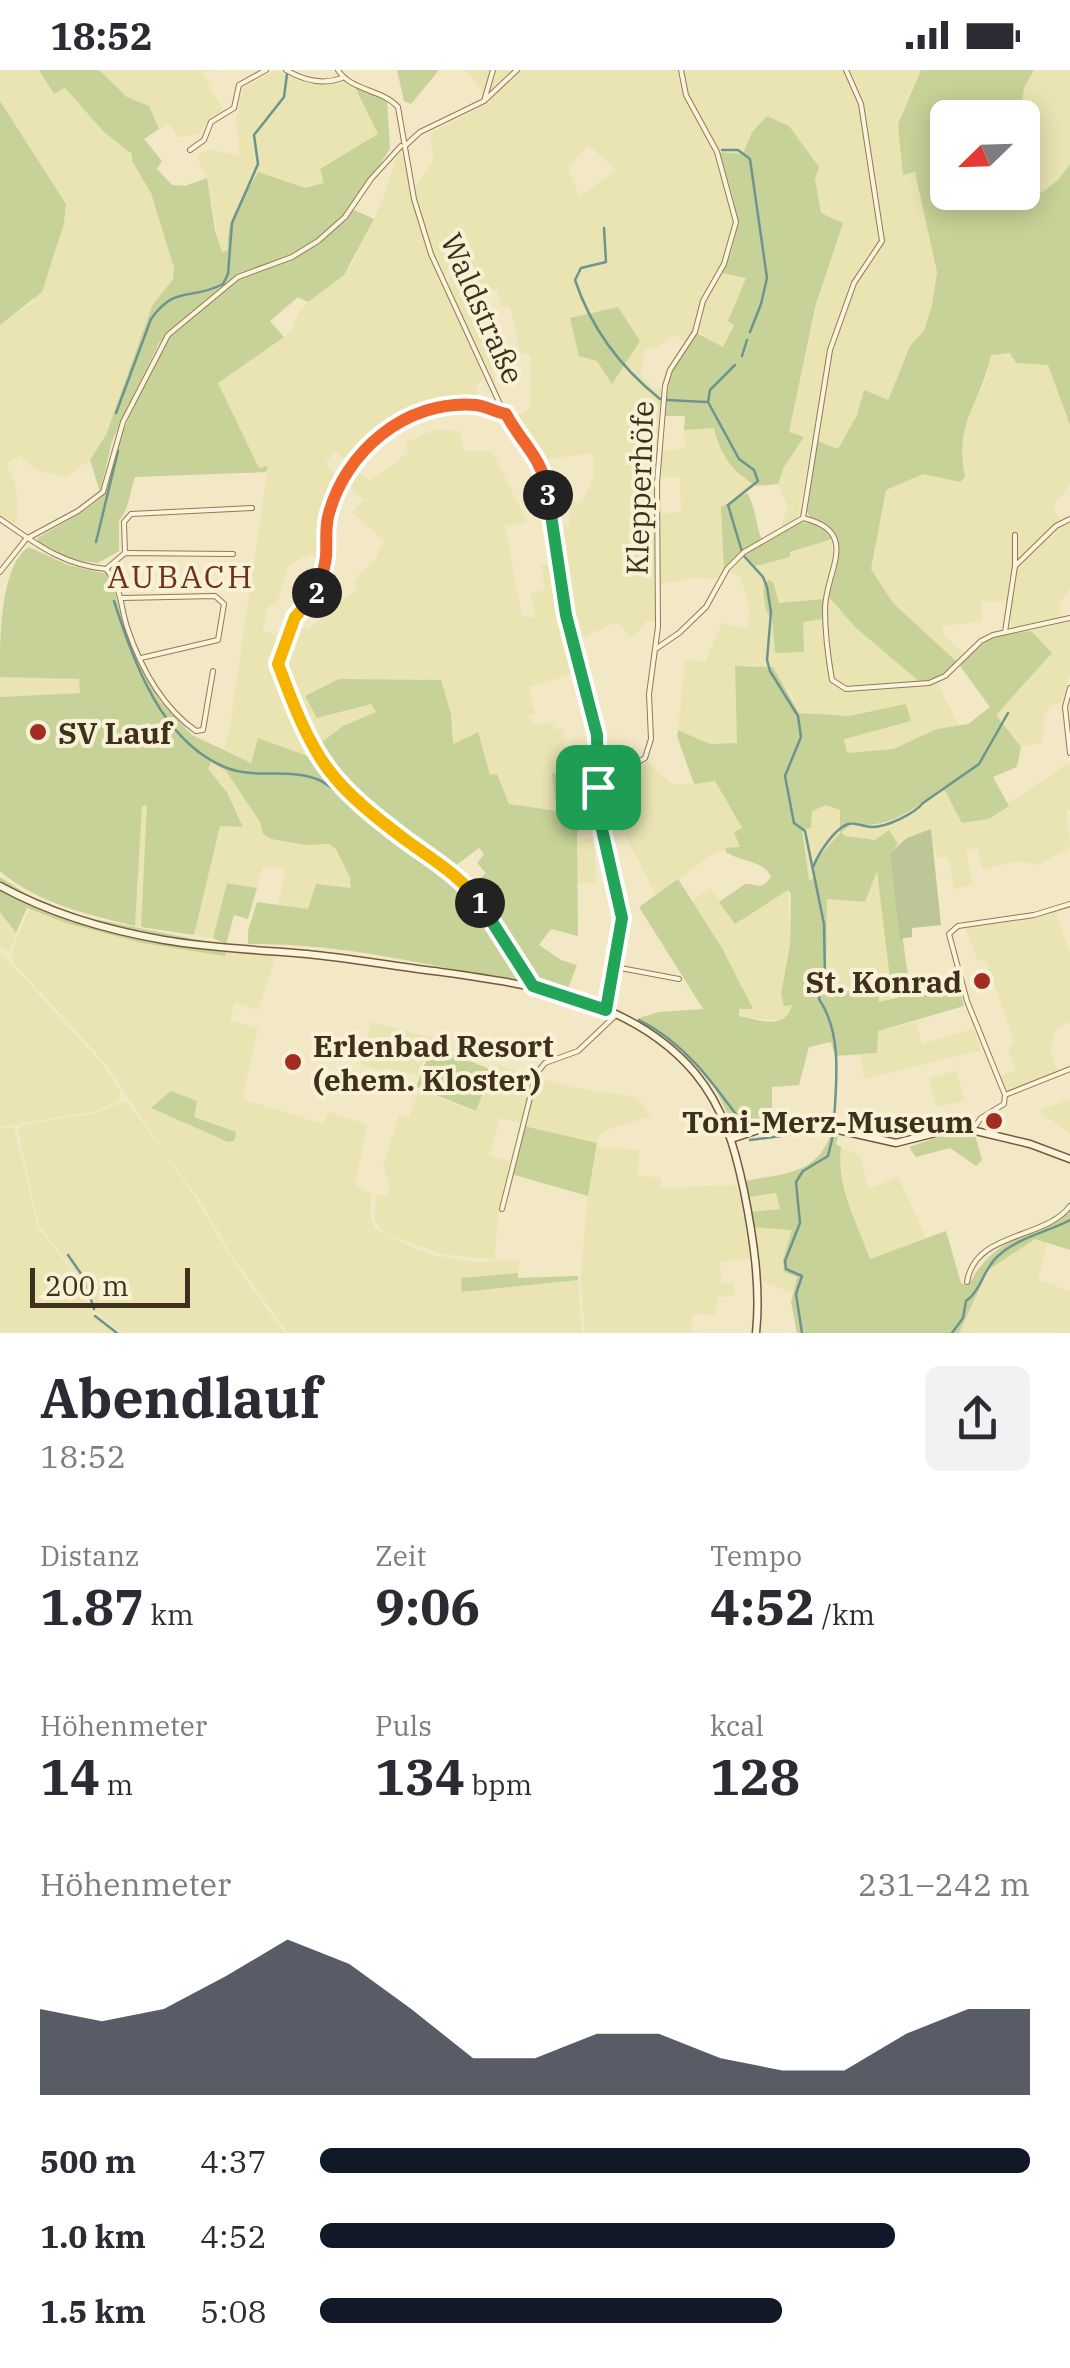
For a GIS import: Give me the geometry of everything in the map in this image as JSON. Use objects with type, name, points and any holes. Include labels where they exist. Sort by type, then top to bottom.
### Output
[{"type":"main road","points":[[0,886],[78,920],[153,938],[333,957],[533,986],[607,1008],[651,1035],[694,1071],[715,1100],[738,1164],[754,1260],[756,1333]]},
{"type":"main road","points":[[729,1135],[774,1124],[816,1123],[871,1140],[896,1143],[947,1128],[974,1129],[1070,1159]]},
{"type":"main road","points":[[729,1135],[747,1135],[774,1124]]},
{"type":"main road","points":[[738,1164],[747,1135]]},
{"type":"street","points":[[190,150],[204,140],[211,122],[234,108],[239,85],[266,70]]},
{"type":"street","points":[[286,70],[302,79],[332,81],[342,78],[338,70]]},
{"type":"street","points":[[484,101],[492,70]]},
{"type":"street","points":[[0,572],[26,539],[78,511],[103,492],[123,422],[168,335],[238,278],[292,257],[318,241],[345,217],[370,179],[403,146],[420,132],[484,101],[517,70]]},
{"type":"street","name":"Klepperhöfe","points":[[598,787],[646,758],[652,740],[649,694],[657,648],[657,498],[665,386],[724,264],[736,222],[717,152],[686,95],[681,70]]},
{"type":"street","points":[[803,518],[830,350],[854,282],[882,241],[860,104],[846,70]]},
{"type":"street","name":"Waldstraße","points":[[342,78],[396,102],[414,199],[431,254],[506,414],[517,435],[538,457],[544,473],[559,577],[597,735],[599,816],[622,918],[607,1008]]},
{"type":"street","points":[[506,414],[476,405],[427,410],[396,424],[371,442],[343,478],[329,514],[326,555],[317,594],[295,617],[278,664],[328,769],[402,837],[456,876],[476,897],[533,986]]},
{"type":"street","points":[[126,553],[124,522],[131,514],[252,508]]},
{"type":"street","points":[[657,648],[679,634],[706,606],[742,553],[803,518]]},
{"type":"street","points":[[803,518],[826,527],[838,556],[825,606],[832,680],[846,690],[928,683],[960,664],[982,641],[1070,618]]},
{"type":"street","points":[[0,519],[66,561],[106,569],[116,580],[127,626],[162,700],[196,731],[203,730],[214,671]]},
{"type":"street","points":[[1016,566],[1056,526],[1070,519]]},
{"type":"street","points":[[1005,632],[1016,566],[1015,536]]},
{"type":"street","points":[[106,569],[126,553],[234,554]]},
{"type":"street","points":[[122,598],[215,596],[224,604],[218,640],[141,658]]},
{"type":"street","points":[[1070,688],[1064,707],[1070,753]]},
{"type":"street","points":[[974,1129],[981,1118],[1004,1104],[1005,1095],[967,1001],[948,934],[958,926],[1034,915],[1070,904]]},
{"type":"street","points":[[615,967],[679,979]]},
{"type":"street","points":[[502,1209],[539,1068],[578,1050],[616,1015]]},
{"type":"street","points":[[1005,1095],[1070,1068]]},
{"type":"street","points":[[967,1282],[976,1259],[1011,1237],[1057,1219],[1070,1206]]},
{"type":"shaded area","points":[[0,70],[39,70],[54,94],[65,88],[104,132],[132,154],[132,162],[151,193],[174,268],[169,288],[152,306],[106,435],[90,460],[65,477],[36,470],[20,456],[6,464],[16,486],[15,524],[0,515],[0,325],[33,302],[64,223],[66,203],[0,101]]},
{"type":"shaded area","points":[[99,70],[218,70],[201,72],[226,114],[208,122],[198,134],[177,137],[169,124],[159,129],[149,106],[127,97]]},
{"type":"shaded area","points":[[274,70],[306,81],[343,81],[354,85],[379,134],[321,169],[325,183],[306,188],[281,182],[228,251],[221,252],[207,178],[196,156],[210,149],[240,156],[236,118],[243,89]]},
{"type":"shaded area","points":[[466,70],[921,70],[901,114],[904,175],[915,172],[933,242],[937,272],[932,305],[924,331],[904,359],[887,401],[864,390],[857,415],[838,449],[812,440],[799,513],[795,520],[781,526],[788,507],[778,484],[784,467],[804,438],[789,432],[821,286],[821,213],[815,179],[752,132],[743,154],[719,152],[710,132],[707,133],[734,219],[734,231],[724,261],[700,300],[698,320],[686,343],[674,334],[656,349],[646,348],[640,375],[663,390],[655,514],[657,621],[645,622],[642,629],[629,637],[618,622],[575,640],[554,526],[570,525],[569,504],[582,502],[594,476],[593,453],[541,460],[512,418],[530,408],[531,355],[520,353],[510,306],[501,307],[497,289],[471,298],[457,259],[441,280],[484,379],[476,386],[479,402],[421,410],[370,437],[350,461],[334,452],[325,464],[341,479],[327,513],[322,559],[317,561],[312,553],[293,562],[277,604],[267,607],[263,631],[288,639],[295,620],[307,631],[358,588],[353,581],[375,560],[384,541],[352,512],[363,501],[346,481],[353,467],[370,481],[408,453],[406,442],[437,429],[460,431],[463,451],[492,451],[527,522],[505,526],[522,617],[536,617],[530,593],[545,590],[541,565],[554,565],[578,672],[529,687],[535,713],[528,715],[533,726],[552,723],[555,730],[563,729],[568,771],[552,775],[557,812],[509,804],[497,774],[491,776],[464,741],[453,745],[451,714],[440,680],[339,679],[317,718],[371,703],[377,711],[317,746],[318,756],[314,758],[258,739],[251,763],[223,750],[229,733],[268,467],[259,468],[218,383],[290,332],[301,308],[351,266],[381,204],[398,154],[403,154],[411,193],[434,160],[429,134],[491,102]],"holes":[[[588,145],[617,170],[579,196],[568,168]],[[618,307],[627,325],[613,383],[597,361]]]},
{"type":"shaded area","points":[[1034,70],[1070,70],[1070,164],[1059,179],[1040,193],[1040,100],[1022,100]]},
{"type":"shaded area","points":[[454,266],[487,339],[498,396],[447,285]]},
{"type":"shaded area","points":[[722,273],[746,277],[728,320],[734,324],[723,348],[696,333],[710,289]]},
{"type":"shaded area","points":[[1010,353],[1016,363],[1048,365],[1070,425],[1070,484],[1053,507],[1063,525],[1070,522],[1070,589],[1059,603],[1061,618],[1011,630],[1009,601],[981,601],[982,621],[943,626],[943,635],[966,654],[958,663],[893,603],[871,569],[886,490],[923,474],[959,482],[966,417],[985,383],[991,355]]},
{"type":"shaded area","points":[[714,428],[717,444],[743,478],[756,486],[721,507],[724,572],[716,579],[692,578],[661,584],[658,514],[681,512],[680,477],[659,477],[662,451],[685,449],[684,430]]},
{"type":"shaded area","points":[[832,539],[833,571],[824,599],[778,603],[768,615],[803,621],[827,619],[828,596],[855,627],[921,683],[849,687],[849,691],[937,683],[959,725],[937,729],[893,749],[846,753],[844,738],[910,721],[906,705],[849,716],[799,713],[790,692],[755,664],[735,667],[737,743],[710,744],[678,730],[685,660],[705,662],[722,623],[747,629],[750,608],[740,576],[727,572],[733,564],[744,554],[789,553]]},
{"type":"shaded area","points":[[1070,621],[1070,674],[1063,701],[1050,707],[1044,716],[1043,742],[1021,747],[995,715],[1051,653],[1031,631]]},
{"type":"shaded area","points":[[0,677],[79,679],[80,693],[0,697]]},
{"type":"shaded area","points":[[210,762],[226,771],[260,822],[263,834],[270,839],[306,845],[329,844],[336,849],[352,888],[309,909],[278,905],[286,869],[263,867],[257,888],[227,883],[213,938],[194,935],[220,826],[243,826],[228,792],[208,769]]},
{"type":"shaded area","points":[[647,762],[673,785],[715,781],[742,829],[740,847],[716,852],[656,895],[625,834],[630,830],[620,801],[639,789],[628,774]]},
{"type":"shaded area","points":[[1067,764],[1070,848],[1041,865],[1018,861],[982,870],[977,848],[966,850],[972,885],[954,889],[948,857],[936,858],[931,829],[898,844],[889,831],[875,840],[844,836],[816,860],[813,880],[809,880],[802,829],[812,811],[826,804],[840,810],[842,831],[852,824],[871,827],[913,810],[944,787],[982,821]]},
{"type":"shaded area","points":[[142,805],[148,805],[141,927],[135,926]]},
{"type":"shaded area","points":[[577,839],[593,839],[597,883],[576,883]]},
{"type":"shaded area","points":[[877,869],[890,979],[827,992],[827,899],[865,902]]},
{"type":"shaded area","points":[[710,888],[735,923],[788,889],[790,945],[781,994],[792,1004],[790,1014],[781,1021],[739,1016],[739,1009],[752,1009],[692,900]]},
{"type":"shaded area","points":[[29,909],[142,943],[224,955],[277,954],[258,1010],[235,1002],[230,1020],[258,1029],[242,1099],[323,1124],[329,1112],[367,1125],[355,1184],[371,1194],[370,1216],[375,1229],[437,1256],[477,1262],[519,1260],[518,1273],[461,1278],[463,1292],[578,1280],[582,1333],[288,1333],[231,1254],[201,1201],[107,1065],[14,963],[11,955]],"holes":[[[197,1101],[193,1117],[234,1140],[228,1141],[152,1109]]]},
{"type":"shaded area","points":[[1056,910],[1070,956],[1070,1022],[1055,1029],[1050,1052],[1058,1072],[1006,1091],[1000,1077],[1016,1069],[1008,1050],[1015,1043],[986,961],[978,960],[965,927]]},
{"type":"shaded area","points":[[0,912],[16,933],[9,952],[0,948]]},
{"type":"shaded area","points":[[0,952],[104,1066],[119,1089],[121,1100],[96,1111],[0,1127]]},
{"type":"shaded area","points":[[904,978],[907,994],[878,1002],[877,985]]},
{"type":"shaded area","points":[[371,1022],[434,1038],[417,1075],[385,1067],[382,1071],[360,1063]]},
{"type":"shaded area","points":[[915,1022],[922,1044],[973,1029],[981,1050],[864,1079],[860,1055],[876,1053],[878,1031]]},
{"type":"shaded area","points":[[495,1064],[533,1077],[522,1123],[500,1118],[489,1156],[510,1161],[494,1259],[445,1255],[384,1233],[375,1221],[376,1195],[387,1195],[390,1185],[383,1167],[399,1115],[409,1118],[419,1090],[476,1112]]},
{"type":"shaded area","points":[[956,1071],[965,1101],[936,1107],[929,1078]]},
{"type":"shaded area","points":[[536,1078],[636,1097],[651,1116],[607,1130],[600,1134],[597,1143],[524,1126]]},
{"type":"shaded area","points":[[1070,1099],[1070,1133],[1039,1111]]},
{"type":"shaded area","points":[[123,1102],[129,1104],[194,1196],[232,1260],[284,1333],[121,1333],[93,1310],[84,1283],[39,1225],[18,1130],[23,1125],[96,1113]]},
{"type":"shaded area","points":[[14,1127],[38,1228],[82,1283],[91,1312],[117,1333],[0,1333],[0,1129]]},
{"type":"shaded area","points":[[597,1147],[640,1150],[637,1175],[661,1178],[661,1188],[738,1185],[750,1259],[720,1262],[721,1284],[733,1283],[735,1296],[717,1297],[716,1315],[692,1314],[691,1333],[585,1333],[581,1276]]},
{"type":"shaded area","points":[[841,1147],[861,1157],[868,1189],[898,1177],[927,1239],[869,1259],[850,1213],[840,1173]]},
{"type":"shaded area","points":[[776,1193],[780,1209],[751,1212],[748,1197]]},
{"type":"shaded area","points":[[753,1227],[792,1229],[797,1277],[792,1292],[760,1281]]},
{"type":"shaded area","points":[[1035,1238],[1047,1243],[1038,1280],[1070,1291],[1070,1333],[959,1333],[988,1270]]},
{"type":"green space","points":[[39,70],[99,70],[127,97],[149,106],[159,129],[144,139],[162,161],[157,169],[172,185],[185,186],[207,178],[222,252],[228,250],[232,219],[258,172],[305,188],[324,183],[320,169],[378,134],[354,85],[387,99],[390,149],[350,208],[374,219],[344,275],[308,302],[298,297],[270,321],[284,337],[218,383],[259,468],[268,466],[266,472],[135,477],[119,521],[119,551],[98,563],[73,560],[39,544],[37,538],[102,497],[116,446],[160,351],[168,337],[214,297],[159,343],[112,441],[100,492],[90,460],[106,435],[152,306],[173,279],[174,268],[151,193],[132,161],[132,154],[104,132],[65,88],[54,94]]},
{"type":"green space","points":[[397,70],[439,70],[411,104],[404,101]]},
{"type":"green space","points":[[921,70],[1034,70],[1022,100],[930,100],[930,210],[1040,210],[1040,193],[1059,179],[1070,164],[1070,425],[1048,365],[1016,363],[1010,353],[991,355],[965,427],[965,477],[960,482],[923,474],[886,490],[871,569],[893,603],[958,663],[921,683],[855,627],[828,596],[836,570],[836,544],[829,527],[810,517],[807,511],[817,441],[838,449],[857,415],[864,390],[888,400],[910,346],[924,331],[932,305],[937,272],[915,172],[903,175],[898,124]]},
{"type":"green space","points":[[0,101],[66,204],[64,223],[42,292],[0,325]]},
{"type":"green space","points":[[767,116],[789,126],[819,167],[815,179],[821,213],[843,223],[816,304],[789,432],[804,437],[778,484],[756,486],[729,462],[714,428],[684,430],[685,416],[664,416],[671,369],[696,333],[723,347],[734,325],[728,321],[746,278],[722,273],[734,240],[736,212],[719,152],[743,154],[752,132]]},
{"type":"green space","points":[[618,307],[640,341],[612,384],[597,361],[579,356],[570,318]]},
{"type":"green space","points":[[747,493],[761,538],[739,553],[724,572],[721,507]]},
{"type":"green space","points":[[800,522],[818,524],[832,539],[790,552],[790,557],[755,566],[744,554]]},
{"type":"green space","points":[[29,547],[68,565],[107,574],[124,627],[160,701],[192,735],[251,763],[258,738],[313,758],[318,756],[354,799],[485,907],[469,887],[486,873],[477,863],[484,854],[479,848],[451,869],[359,798],[342,782],[317,746],[343,726],[376,712],[371,704],[317,718],[305,696],[339,679],[441,680],[451,714],[453,744],[478,732],[490,775],[497,774],[509,804],[557,811],[552,774],[582,771],[577,839],[578,936],[551,929],[539,945],[561,960],[577,965],[567,991],[537,981],[513,951],[532,987],[355,952],[248,944],[257,902],[308,909],[316,884],[351,888],[350,878],[336,849],[329,844],[306,845],[263,834],[260,822],[226,771],[211,762],[208,769],[227,792],[243,827],[220,826],[194,935],[141,927],[147,805],[142,806],[135,926],[47,900],[0,871],[0,697],[80,693],[79,679],[0,677],[7,586],[19,556]]},
{"type":"green space","points":[[769,580],[779,603],[824,599],[823,619],[803,622],[804,652],[775,653],[772,619],[764,597],[764,583]]},
{"type":"green space","points":[[1031,631],[1052,653],[996,715],[1021,747],[1017,767],[993,777],[1009,806],[989,819],[962,823],[943,787],[901,816],[878,824],[852,824],[841,832],[875,840],[889,830],[898,844],[890,853],[908,975],[890,979],[877,871],[865,902],[827,899],[826,995],[877,985],[879,1002],[957,983],[964,1006],[878,1031],[877,1053],[835,1056],[831,1042],[809,1047],[799,1085],[772,1087],[772,1118],[747,1124],[734,1121],[714,1087],[689,1058],[637,1021],[659,1012],[703,1009],[639,907],[678,879],[722,948],[753,1009],[739,1009],[739,1016],[770,1022],[784,1018],[792,1005],[784,1006],[781,994],[790,945],[791,894],[788,890],[735,924],[719,902],[745,884],[762,885],[771,877],[758,865],[726,852],[726,848],[740,847],[734,832],[742,828],[715,781],[694,784],[678,730],[710,744],[737,743],[735,666],[773,667],[799,713],[849,716],[906,704],[911,721],[844,739],[847,753],[893,749],[937,729],[968,724],[990,707],[960,666],[976,649],[999,636]],"holes":[[[826,805],[840,810],[840,833],[816,860],[813,879],[809,880],[802,830],[811,828],[812,811]]]},
{"type":"green space","points":[[931,829],[941,925],[912,928],[912,937],[900,939],[890,853],[907,838]]},
{"type":"green space","points":[[0,877],[30,896],[84,917],[219,944],[116,928],[51,908],[0,883]]},
{"type":"green space","points":[[227,883],[257,888],[248,919],[234,915],[226,944],[213,938]]},
{"type":"green space","points":[[0,889],[81,923],[138,938],[226,952],[225,956],[142,943],[27,908],[16,933],[0,912]]},
{"type":"green space","points":[[432,1046],[492,1070],[476,1111],[416,1087]]},
{"type":"green space","points":[[171,1091],[197,1101],[194,1117],[236,1132],[234,1141],[228,1142],[151,1108]]},
{"type":"green space","points":[[524,1126],[597,1143],[588,1196],[511,1174]]},
{"type":"green space","points":[[956,1131],[975,1135],[982,1160],[976,1166],[950,1148],[916,1157],[909,1147]]},
{"type":"green space","points":[[831,1133],[839,1134],[836,1144],[841,1147],[845,1191],[870,1259],[946,1231],[961,1283],[968,1286],[996,1251],[1070,1210],[1070,1250],[1035,1239],[988,1270],[959,1333],[797,1333],[791,1302],[797,1277],[784,1272],[783,1260],[792,1230],[753,1227],[751,1212],[780,1209],[776,1193],[748,1197],[745,1181],[808,1165],[825,1147]]},
{"type":"green space","points":[[518,1273],[518,1278],[578,1276],[578,1280],[462,1292],[461,1278]]},
{"type":"waterway","points":[[116,413],[151,319],[160,308],[176,297],[223,284],[228,274],[232,223],[258,164],[254,135],[284,97],[287,74]]},
{"type":"waterway","points":[[722,150],[738,150],[750,159],[767,278],[750,332]]},
{"type":"waterway","points":[[604,228],[606,262],[581,268],[575,280],[608,346],[660,399]]},
{"type":"waterway","points":[[742,356],[747,340]]},
{"type":"waterway","points":[[735,365],[710,390],[708,402],[739,459],[754,470],[758,481],[728,505],[743,555],[767,587],[771,612],[767,660],[770,671],[798,716],[801,737],[785,776],[794,823],[805,831],[824,924],[825,978],[819,999],[835,1043],[834,1122]]},
{"type":"waterway","points":[[667,400],[706,402]]},
{"type":"waterway","points":[[96,542],[118,451]]},
{"type":"waterway","points":[[114,601],[153,698],[184,740],[227,768],[308,776],[325,783],[438,871],[498,936]]},
{"type":"waterway","points":[[813,868],[827,843],[843,827],[878,826],[900,819],[979,764],[1008,713]]},
{"type":"waterway","points":[[639,1020],[684,1052],[743,1124]]},
{"type":"waterway","points":[[750,1140],[796,1134],[833,1135],[828,1156],[803,1171],[796,1182],[800,1223],[785,1261],[786,1269],[802,1276],[796,1294],[802,1333]]},
{"type":"waterway","points":[[952,1333],[963,1318],[966,1301],[998,1256],[1023,1240],[1070,1220]]},
{"type":"waterway","points":[[68,1255],[84,1278],[94,1309]]},
{"type":"waterway","points":[[95,1316],[117,1333]]},
{"type":"place","name":"SV Lauf","points":[[38,732]]},
{"type":"place","name":"St. Konrad","points":[[982,981]]},
{"type":"place","name":"Erlenbad Resort (ehem. Kloster)","points":[[293,1062]]},
{"type":"place","name":"Toni-Merz-Museum","points":[[994,1121]]},
{"type":"district","name":"AUBACH","points":[[181,576]]},
{"type":"route","points":[[476,405],[506,414],[517,435],[538,457],[544,473],[566,615],[597,735],[598,787],[599,816],[622,918],[606,1010],[533,986],[476,897],[450,870],[363,804],[328,769],[278,664],[295,617],[317,594],[326,555],[329,514],[345,474],[371,442],[396,424],[427,410],[476,405]]}]
